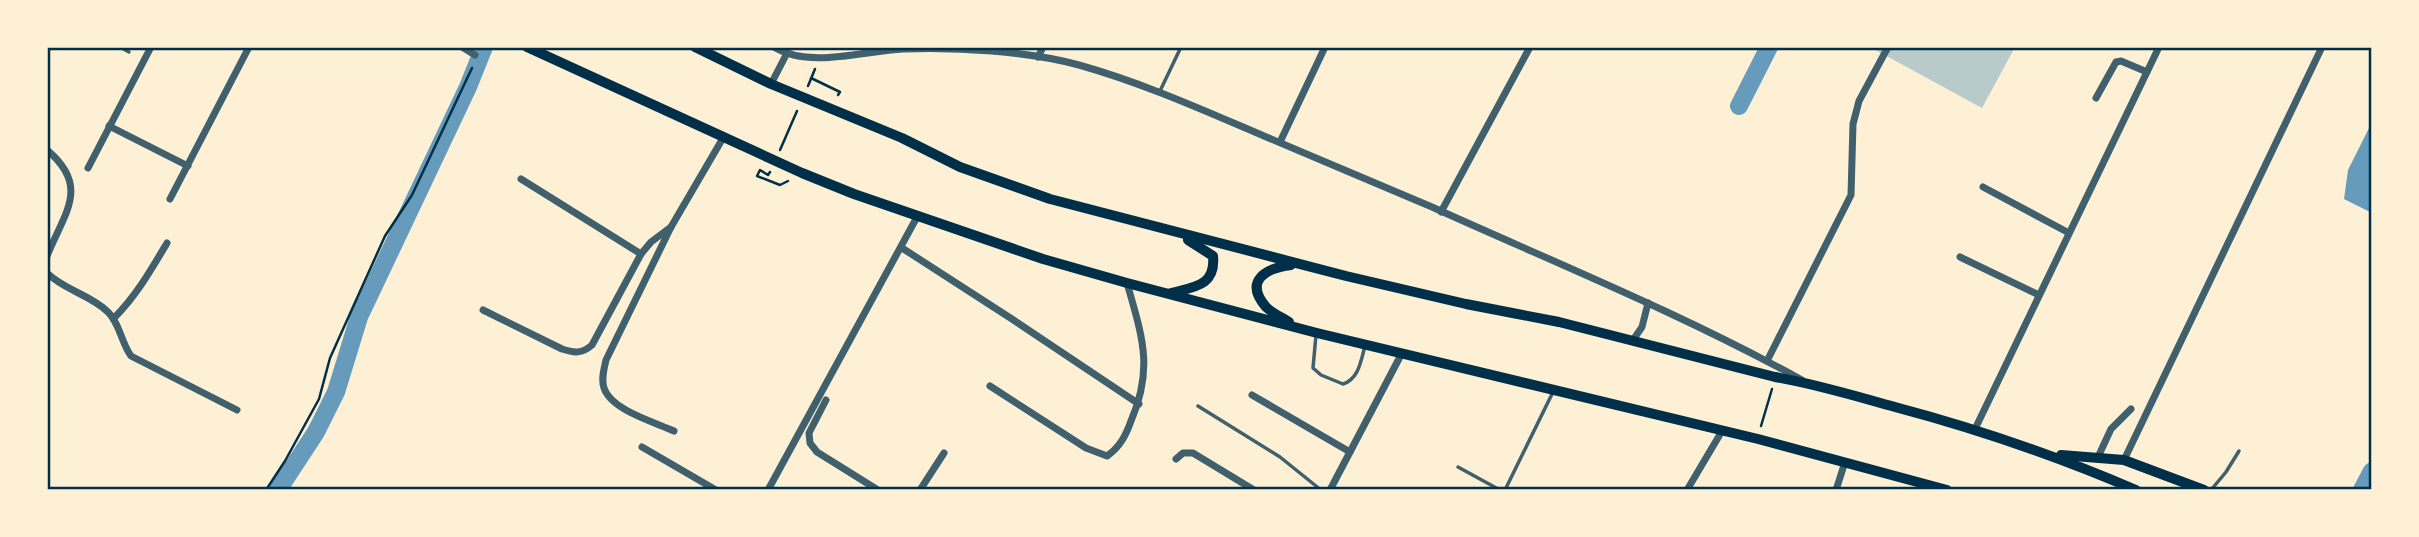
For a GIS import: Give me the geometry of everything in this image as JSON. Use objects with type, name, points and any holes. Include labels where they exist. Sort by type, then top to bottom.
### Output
[{"type":"main road","points":[[527,47],[802,173],[1043,259],[1300,329],[1758,439],[1947,490]]},
{"type":"main road","points":[[695,47],[771,84],[902,138],[960,167],[1050,199],[1297,264],[1633,340],[1808,383],[1975,429],[2051,454],[2136,490]]},
{"type":"main road","points":[[1168,294],[1199,285],[1209,279],[1215,270],[1213,256],[1176,233]]},
{"type":"main road","points":[[1297,264],[1273,267],[1262,274],[1257,287],[1259,298],[1268,309],[1300,329]]},
{"type":"main road","points":[[2051,454],[2124,460],[2204,490]]},
{"type":"street","points":[[88,168],[152,47]]},
{"type":"street","points":[[170,199],[248,47]]},
{"type":"street","points":[[462,47],[475,55]]},
{"type":"street","points":[[774,47],[786,55],[820,57],[901,49],[1024,51],[1038,57],[1076,64],[1160,91],[1648,303],[1808,383]]},
{"type":"street","points":[[1038,57],[1044,47]]},
{"type":"street","points":[[1280,142],[1325,47]]},
{"type":"street","points":[[1441,212],[1530,47]]},
{"type":"street","points":[[1768,361],[1851,195],[1853,124],[1859,102],[1888,47]]},
{"type":"street","points":[[1975,429],[2159,47]]},
{"type":"street","points":[[2124,460],[2322,47]]},
{"type":"street","points":[[771,84],[786,55]]},
{"type":"street","points":[[2096,98],[2116,62],[2121,61],[2147,72]]},
{"type":"street","points":[[109,126],[188,166]]},
{"type":"street","points":[[674,431],[612,402],[604,388],[602,374],[606,360],[671,227],[723,138]]},
{"type":"street","points":[[47,150],[63,164],[72,189],[69,204],[47,256]]},
{"type":"street","points":[[521,179],[641,254]]},
{"type":"street","points":[[1983,187],[2070,233]]},
{"type":"street","points":[[768,490],[918,216]]},
{"type":"street","points":[[483,310],[562,349],[573,353],[584,352],[592,345],[641,254],[651,242],[671,227]]},
{"type":"street","points":[[114,318],[145,282],[167,243]]},
{"type":"street","points":[[902,248],[1139,404]]},
{"type":"street","points":[[1960,257],[2039,295]]},
{"type":"street","points":[[47,272],[105,309],[114,318],[124,347],[131,356],[237,410]]},
{"type":"street","points":[[990,386],[1086,449],[1107,456],[1124,438],[1144,386],[1145,366],[1141,335],[1127,284]]},
{"type":"street","points":[[1633,340],[1642,327],[1648,303]]},
{"type":"street","points":[[1330,490],[1402,353]]},
{"type":"street","points":[[1252,395],[1350,452]]},
{"type":"street","points":[[826,400],[810,433],[810,443],[817,452],[878,490]]},
{"type":"street","points":[[2098,457],[2111,429],[2132,410]]},
{"type":"street","points":[[1687,490],[1722,431]]},
{"type":"street","points":[[642,447],[716,490]]},
{"type":"street","points":[[920,490],[944,453]]},
{"type":"street","points":[[1176,459],[1183,453],[1193,453],[1254,490]]},
{"type":"street","points":[[1836,490],[1845,462]]},
{"type":"lane","points":[[120,47],[129,52]]},
{"type":"lane","points":[[1160,91],[1181,47]]},
{"type":"lane","points":[[1317,333],[1313,368],[1321,375],[1343,384],[1351,381],[1356,374],[1365,345]]},
{"type":"lane","points":[[1458,467],[1503,490],[1554,390]]},
{"type":"lane","points":[[1198,406],[1280,457],[1321,490]]},
{"type":"lane","points":[[2211,490],[2239,451]]},
{"type":"path","points":[[266,490],[285,461],[318,399],[330,358],[356,298],[385,236],[402,214],[428,163],[460,97],[475,55]]},
{"type":"path","points":[[811,78],[840,92],[831,110]]},
{"type":"path","points":[[768,175],[760,170],[758,176],[780,186],[802,173]]},
{"type":"path","points":[[1758,439],[1775,377]]},
{"type":"shaded area","points":[[1870,47],[2015,47],[1982,108]]},
{"type":"water","points":[[2372,122],[2372,213],[2344,199],[2348,170]]},
{"type":"waterway","points":[[278,490],[316,432],[336,392],[359,317],[468,87],[484,47]]},
{"type":"waterway","points":[[1739,106],[1769,47]]},
{"type":"waterway","points":[[2362,490],[2372,471]]}]
